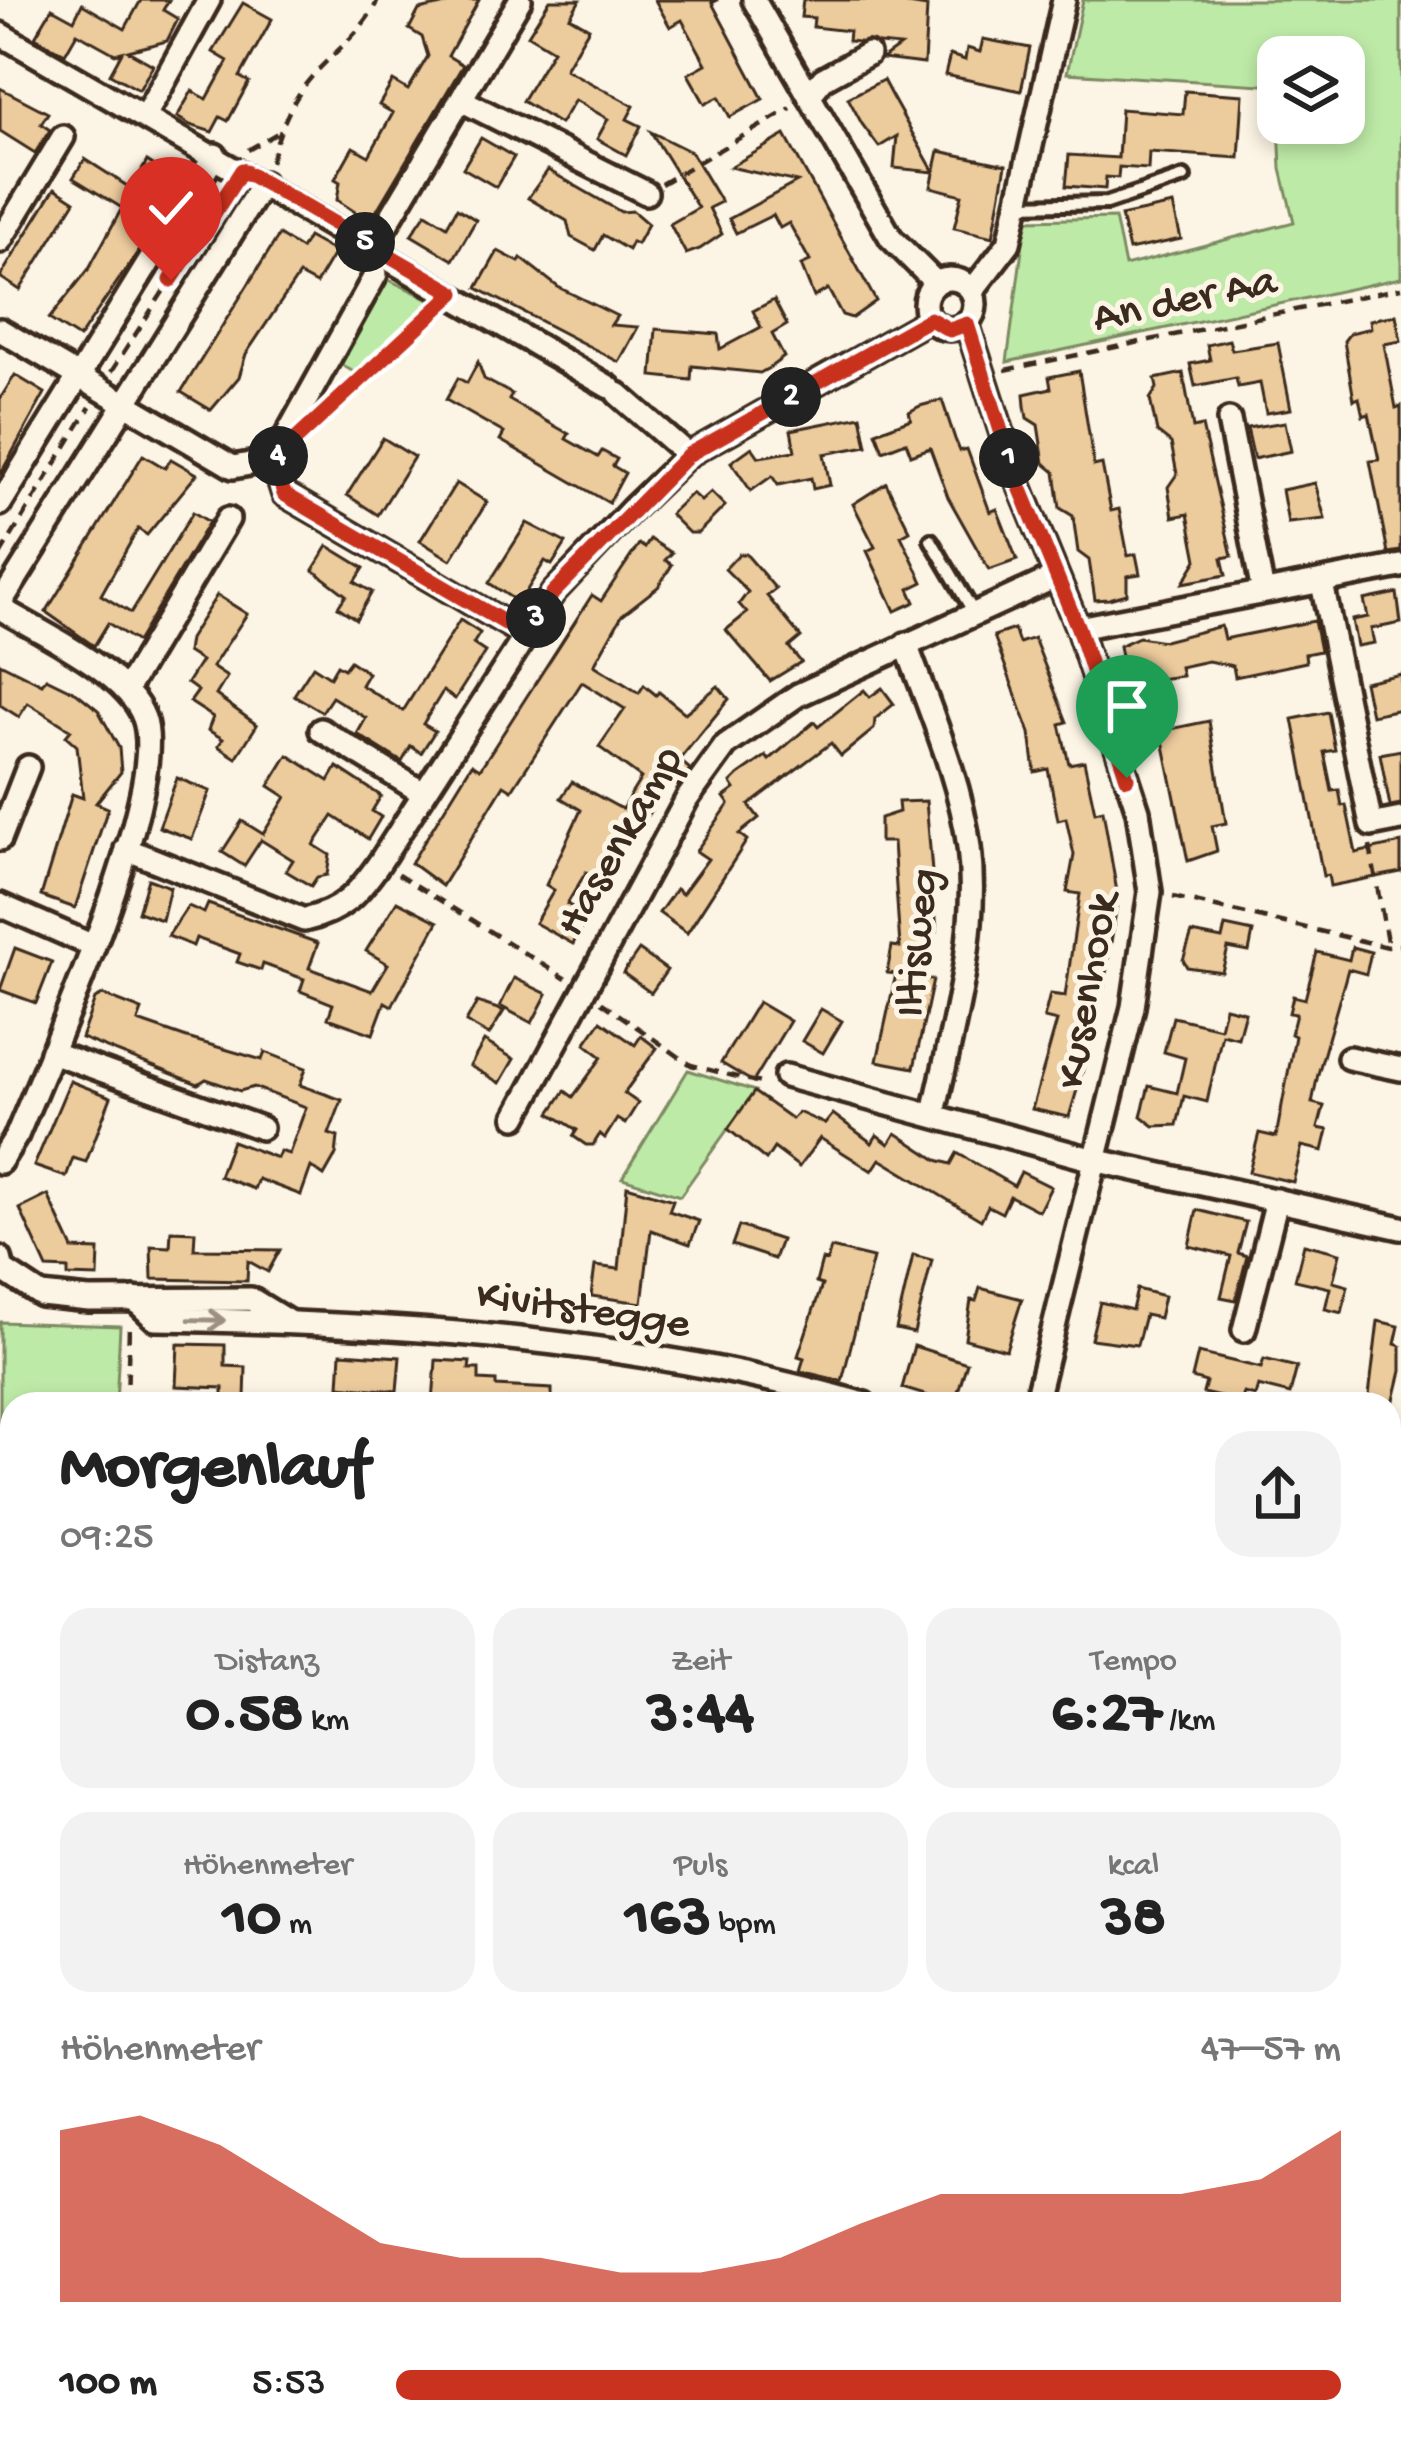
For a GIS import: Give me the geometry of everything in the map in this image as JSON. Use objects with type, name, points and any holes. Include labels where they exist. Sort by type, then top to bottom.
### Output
[{"type":"street","points":[[145,116],[209,0]]},
{"type":"street","points":[[373,247],[520,0]]},
{"type":"street","points":[[754,0],[891,238],[936,283]]},
{"type":"street","name":"Kusenhook","points":[[1037,1392],[1133,1007],[1150,892],[1138,811],[1078,628],[1053,578],[967,324],[974,313],[972,291],[1009,243],[1064,0]]},
{"type":"street","points":[[0,34],[454,293],[613,390],[688,455]]},
{"type":"street","points":[[809,96],[823,79],[868,54]]},
{"type":"street","points":[[463,101],[646,193]]},
{"type":"street","points":[[0,241],[63,137]]},
{"type":"street","points":[[0,504],[90,383],[215,155]]},
{"type":"street","points":[[0,1162],[17,1135],[91,945],[125,849],[149,753],[143,718],[125,690],[0,606],[263,183]]},
{"type":"street","points":[[376,274],[274,460],[284,494],[526,635]]},
{"type":"street","points":[[967,324],[950,330],[930,319],[924,303],[936,283],[953,279],[972,291]]},
{"type":"street","points":[[125,849],[304,920],[333,914],[357,896],[553,593],[688,455],[930,319]]},
{"type":"street","points":[[0,330],[233,466],[274,460]]},
{"type":"street","points":[[1229,420],[1263,592]]},
{"type":"street","points":[[125,690],[228,519]]},
{"type":"street","points":[[1078,628],[1401,566]]},
{"type":"street","name":"Hasenkamp","points":[[516,1117],[687,799],[726,745],[798,694],[1053,578]]},
{"type":"street","points":[[1322,583],[1371,825],[1401,819]]},
{"type":"street","name":"Iltisweg","points":[[906,644],[948,764],[969,848],[969,916],[934,1113]]},
{"type":"street","points":[[321,730],[423,793]]},
{"type":"street","points":[[0,839],[28,767]]},
{"type":"street","points":[[0,905],[91,945]]},
{"type":"street","points":[[51,1052],[261,1128]]},
{"type":"street","points":[[1349,1058],[1401,1069]]},
{"type":"street","points":[[786,1076],[1098,1161],[1401,1228]]},
{"type":"street","points":[[1244,1330],[1277,1199]]},
{"type":"street","name":"Kivitstegge","points":[[1,1267],[41,1295],[132,1300],[155,1319],[288,1321],[590,1348],[805,1392]]},
{"type":"lane","points":[[1019,205],[1107,203],[1184,177]]},
{"type":"lane","points":[[931,540],[974,613]]},
{"type":"path","points":[[263,183],[279,132],[304,86],[359,33],[378,0]]},
{"type":"path","points":[[646,193],[809,96]]},
{"type":"path","points":[[215,155],[244,152],[279,132]]},
{"type":"path","points":[[0,555],[90,383],[242,170]]},
{"type":"path","name":"An der Aa","points":[[982,375],[1401,288]]},
{"type":"path","points":[[318,418],[454,293]]},
{"type":"path","points":[[1371,825],[1369,839],[1388,947]]},
{"type":"path","points":[[1150,892],[1388,947],[1401,945]]},
{"type":"path","points":[[128,1392],[132,1300]]},
{"type":"green space","points":[[1083,0],[1401,0],[1401,278],[1007,362],[1026,220],[1115,218],[1125,266],[1294,222],[1280,144],[1365,144],[1365,36],[1257,36],[1257,85],[1067,73]]},
{"type":"green space","points":[[376,274],[442,305],[362,377],[330,358]]},
{"type":"green space","points":[[688,1070],[755,1091],[680,1196],[622,1178]]},
{"type":"green space","points":[[0,1322],[120,1326],[117,1392],[0,1392]]},
{"type":"building","points":[[141,0],[169,0],[163,10],[178,19],[167,41],[128,51],[153,65],[139,90],[110,74],[122,52],[115,54],[77,33],[65,54],[35,37],[52,8],[74,20],[82,4],[125,29]]},
{"type":"building","points":[[479,0],[448,56],[463,65],[371,220],[361,216],[337,200],[340,182],[335,179],[353,147],[369,156],[393,113],[379,105],[393,81],[408,90],[428,56],[422,37],[409,29],[419,10]]},
{"type":"building","points":[[550,0],[580,0],[570,17],[589,28],[565,69],[634,106],[627,119],[641,126],[626,155],[597,139],[608,119],[575,100],[560,124],[522,101],[553,50],[528,35]]},
{"type":"building","points":[[655,0],[718,0],[712,3],[763,99],[730,117],[719,97],[705,104],[688,74],[706,64],[682,20],[670,27]]},
{"type":"building","points":[[803,0],[883,0],[927,7],[924,64],[882,59],[900,46],[848,41],[849,31],[813,27],[814,18],[801,17]]},
{"type":"building","points":[[243,3],[272,19],[240,77],[249,82],[228,121],[220,117],[212,132],[190,125],[177,117],[192,91],[207,99],[228,61],[213,52]]},
{"type":"building","points":[[983,39],[1030,48],[1021,91],[945,75],[950,55],[965,60],[967,48],[980,52]]},
{"type":"building","points":[[883,80],[934,172],[894,168],[897,136],[879,147],[862,124],[848,98]]},
{"type":"building","points":[[0,88],[48,113],[41,124],[50,130],[35,153],[0,131]]},
{"type":"building","points":[[1185,91],[1243,95],[1239,158],[1149,152],[1148,169],[1119,167],[1118,178],[1106,177],[1105,189],[1066,186],[1069,155],[1118,158],[1121,109],[1183,114]]},
{"type":"building","points":[[651,132],[691,152],[721,202],[709,208],[722,234],[686,254],[670,224],[698,208]]},
{"type":"building","points":[[785,135],[876,301],[852,318],[842,315],[828,289],[814,297],[801,265],[810,261],[789,223],[780,228],[773,215],[736,233],[729,219],[797,182],[730,167]]},
{"type":"building","points":[[481,138],[514,157],[496,187],[463,168]]},
{"type":"building","points":[[939,151],[1006,165],[993,237],[954,228],[962,195],[931,187]]},
{"type":"building","points":[[85,159],[132,189],[147,161],[176,180],[137,253],[79,338],[49,319],[88,270],[122,208],[73,178]]},
{"type":"building","points":[[548,170],[621,212],[633,211],[648,224],[637,244],[632,242],[628,250],[603,235],[595,250],[571,237],[567,221],[528,198]]},
{"type":"building","points":[[55,188],[75,201],[20,290],[0,277]]},
{"type":"building","points":[[1173,205],[1181,239],[1129,250],[1121,216]]},
{"type":"building","points":[[457,208],[476,220],[453,260],[411,235],[426,213],[447,226]]},
{"type":"building","points":[[279,235],[301,249],[308,237],[335,252],[316,284],[299,275],[246,354],[239,377],[211,410],[181,392]]},
{"type":"building","points":[[498,251],[519,262],[521,258],[558,287],[617,316],[611,325],[638,327],[619,362],[477,288]]},
{"type":"building","points":[[774,300],[787,325],[772,334],[784,357],[769,368],[760,373],[692,366],[691,380],[652,376],[656,329],[718,334],[720,349],[761,327],[753,311]]},
{"type":"building","points":[[1396,315],[1401,341],[1384,344],[1396,408],[1401,406],[1401,551],[1388,553],[1370,461],[1379,460],[1369,414],[1363,416],[1359,398],[1354,400],[1344,341],[1350,333],[1371,328],[1370,320]]},
{"type":"building","points":[[1229,340],[1232,350],[1278,343],[1291,409],[1266,413],[1260,383],[1238,387],[1236,378],[1195,386],[1190,364],[1210,360],[1207,345]]},
{"type":"building","points":[[478,362],[484,379],[512,394],[509,400],[569,434],[566,439],[598,457],[602,451],[617,459],[613,466],[625,473],[609,503],[500,440],[504,433],[446,400],[458,378],[467,383]]},
{"type":"building","points":[[1079,371],[1094,466],[1102,464],[1111,511],[1119,509],[1128,556],[1136,554],[1140,574],[1127,576],[1127,594],[1109,599],[1095,600],[1089,560],[1078,552],[1073,516],[1060,508],[1055,472],[1044,463],[1038,425],[1027,418],[1025,406],[1024,394],[1051,388],[1049,377]]},
{"type":"building","points":[[1183,373],[1193,428],[1202,426],[1232,556],[1222,558],[1226,575],[1183,583],[1197,560],[1188,514],[1173,517],[1168,487],[1177,474],[1171,443],[1157,432],[1150,399],[1157,388],[1155,379]]},
{"type":"building","points":[[15,375],[45,393],[0,475],[0,399]]},
{"type":"building","points":[[942,400],[960,451],[967,449],[990,512],[997,509],[1017,560],[989,570],[948,497],[930,448],[911,455],[906,442],[883,451],[876,432],[911,419],[909,412],[920,406]]},
{"type":"building","points":[[861,416],[867,446],[824,454],[830,485],[813,489],[811,478],[778,485],[772,476],[751,491],[731,462],[752,447],[759,457],[795,451],[791,430]]},
{"type":"building","points":[[1285,422],[1291,451],[1254,459],[1247,428]]},
{"type":"building","points":[[383,438],[414,457],[378,515],[347,495]]},
{"type":"building","points":[[143,455],[165,468],[171,459],[197,474],[147,535],[138,529],[101,595],[131,613],[193,512],[209,522],[137,642],[108,623],[94,646],[46,612]]},
{"type":"building","points":[[456,483],[487,502],[451,560],[420,541]]},
{"type":"building","points":[[886,483],[910,531],[901,536],[923,582],[909,589],[915,602],[895,611],[867,551],[875,547],[853,504]]},
{"type":"building","points":[[1315,483],[1325,519],[1288,523],[1282,490]]},
{"type":"building","points":[[711,492],[725,506],[698,533],[689,533],[670,514],[692,493],[701,501]]},
{"type":"building","points":[[527,523],[566,543],[552,565],[545,561],[519,603],[489,583]]},
{"type":"building","points":[[650,539],[672,553],[665,560],[672,565],[658,587],[622,615],[594,665],[639,693],[644,685],[656,695],[659,692],[685,713],[718,686],[729,699],[679,760],[690,769],[678,786],[671,779],[642,824],[632,818],[612,851],[622,857],[606,884],[586,872],[567,904],[588,916],[573,944],[535,923],[554,890],[546,885],[581,810],[561,798],[572,782],[622,809],[641,778],[599,747],[625,709],[582,682],[512,790],[504,785],[442,886],[411,863],[472,764],[480,769],[592,595],[601,601],[639,544],[645,548]]},
{"type":"building","points":[[328,546],[364,568],[355,582],[372,592],[356,619],[338,607],[346,595],[313,570]]},
{"type":"building","points":[[739,554],[746,554],[776,589],[767,596],[801,637],[789,647],[801,662],[770,681],[726,630],[747,613],[739,604],[748,592],[725,569]]},
{"type":"building","points":[[1397,593],[1401,623],[1371,629],[1374,643],[1357,646],[1352,620],[1368,617],[1364,600]]},
{"type":"building","points":[[217,595],[247,614],[212,667],[227,677],[216,695],[257,725],[236,758],[218,746],[223,739],[208,730],[213,717],[190,702],[198,691],[187,683],[201,661],[187,652],[189,639]]},
{"type":"building","points":[[460,620],[480,633],[473,644],[485,652],[455,699],[443,691],[423,724],[435,731],[421,753],[411,746],[402,762],[357,734],[366,718],[332,697],[322,712],[294,695],[313,666],[330,677],[337,665],[344,669],[350,661],[368,673],[361,685],[403,711]]},
{"type":"building","points":[[1314,621],[1320,651],[1305,654],[1306,662],[1235,677],[1233,666],[1208,661],[1180,667],[1182,676],[1126,683],[1119,646],[1139,637],[1164,641],[1221,626],[1224,639]]},
{"type":"building","points":[[1014,629],[1019,643],[1034,638],[1067,722],[1060,724],[1069,764],[1084,761],[1095,812],[1103,810],[1118,898],[1104,987],[1096,986],[1092,1006],[1089,1028],[1095,1029],[1069,1117],[1032,1109],[1057,1021],[1044,1018],[1050,994],[1065,996],[1080,894],[1067,892],[1074,855],[1066,818],[1058,820],[1048,769],[1035,772],[1030,733],[994,636]]},
{"type":"building","points":[[0,663],[42,684],[46,678],[77,693],[98,710],[119,748],[121,772],[96,803],[108,808],[75,908],[41,896],[72,794],[83,798],[77,746],[66,736],[71,730],[28,703],[19,717],[0,705]]},
{"type":"building","points":[[1401,674],[1401,709],[1371,715],[1364,682]]},
{"type":"building","points":[[882,688],[894,704],[875,719],[874,729],[841,756],[831,743],[749,805],[759,818],[739,834],[747,840],[687,933],[659,913],[676,889],[682,894],[708,859],[696,851],[729,804],[724,797],[735,789],[731,783],[766,756],[769,760],[814,722],[818,727],[864,690],[870,697]]},
{"type":"building","points":[[1328,712],[1335,750],[1324,752],[1332,791],[1339,790],[1342,806],[1346,805],[1356,853],[1401,843],[1401,872],[1330,886],[1328,875],[1323,876],[1293,719]]},
{"type":"building","points":[[1209,721],[1226,823],[1212,826],[1217,851],[1188,861],[1161,731]]},
{"type":"building","points":[[1401,750],[1401,804],[1390,806],[1380,754]]},
{"type":"building","points":[[288,755],[329,781],[337,767],[381,796],[372,811],[381,817],[368,839],[333,816],[314,845],[330,855],[327,875],[317,877],[311,886],[286,871],[293,860],[261,840],[244,866],[222,852],[242,821],[263,834],[286,797],[269,786]]},
{"type":"building","points":[[177,778],[210,791],[192,839],[159,827]]},
{"type":"building","points":[[926,801],[937,931],[926,931],[917,978],[933,980],[914,1068],[877,1061],[896,974],[887,973],[892,946],[900,947],[893,842],[880,842],[880,818],[899,812],[898,802]]},
{"type":"building","points":[[148,879],[170,887],[162,920],[138,912]]},
{"type":"building","points":[[397,901],[438,922],[392,1006],[385,1002],[373,1034],[328,1018],[333,1004],[300,991],[304,979],[263,964],[261,970],[237,962],[240,954],[196,938],[193,946],[168,936],[188,906],[204,913],[208,904],[318,943],[309,968],[372,991],[388,964],[366,951]]},
{"type":"building","points":[[1225,926],[1253,932],[1249,952],[1228,948],[1222,972],[1187,967],[1183,960],[1192,933],[1222,939]]},
{"type":"building","points":[[1352,947],[1371,952],[1366,974],[1348,969],[1318,1074],[1312,1103],[1324,1106],[1318,1128],[1328,1130],[1323,1151],[1302,1146],[1293,1182],[1249,1172],[1259,1133],[1276,1137],[1295,1036],[1291,1034],[1296,1014],[1289,1013],[1293,996],[1305,999],[1317,952],[1349,960]]},
{"type":"building","points":[[15,948],[52,962],[36,1003],[0,990]]},
{"type":"building","points":[[639,950],[667,970],[651,993],[623,973]]},
{"type":"building","points":[[514,978],[547,994],[532,1023],[500,1006]]},
{"type":"building","points":[[103,995],[142,1010],[138,1021],[262,1060],[265,1052],[306,1068],[300,1085],[342,1100],[329,1134],[338,1137],[336,1155],[324,1176],[311,1167],[301,1195],[258,1179],[254,1189],[219,1176],[232,1141],[277,1158],[280,1151],[289,1154],[306,1107],[254,1087],[240,1091],[206,1079],[198,1084],[81,1038],[95,999]]},
{"type":"building","points":[[477,1002],[504,1011],[489,1035],[466,1022]]},
{"type":"building","points":[[758,1002],[790,1021],[753,1082],[721,1063]]},
{"type":"building","points":[[1225,1007],[1245,1012],[1238,1038],[1222,1034],[1207,1102],[1184,1096],[1177,1125],[1154,1126],[1141,1116],[1149,1086],[1177,1093],[1185,1058],[1164,1052],[1173,1017],[1220,1028]]},
{"type":"building","points":[[821,1009],[842,1021],[823,1053],[802,1041]]},
{"type":"building","points":[[601,1021],[635,1045],[641,1036],[657,1048],[624,1093],[638,1103],[625,1124],[617,1119],[605,1138],[600,1134],[593,1145],[586,1145],[573,1136],[577,1130],[550,1113],[565,1091],[573,1097],[602,1057],[585,1044]]},
{"type":"building","points":[[484,1041],[514,1059],[500,1083],[470,1066]]},
{"type":"building","points":[[70,1081],[111,1097],[86,1162],[73,1158],[66,1177],[34,1166]]},
{"type":"building","points":[[754,1092],[792,1119],[798,1112],[825,1124],[833,1114],[872,1143],[877,1135],[889,1144],[896,1133],[937,1160],[951,1164],[957,1153],[1014,1186],[1021,1172],[1051,1187],[1039,1211],[1010,1196],[1002,1213],[988,1206],[981,1220],[880,1159],[872,1171],[820,1138],[799,1167],[774,1148],[766,1160],[728,1129]]},
{"type":"building","points":[[627,1186],[673,1200],[669,1211],[699,1221],[690,1244],[651,1230],[642,1303],[591,1296],[595,1266],[619,1269]]},
{"type":"building","points":[[48,1195],[73,1249],[99,1250],[98,1277],[68,1276],[68,1269],[47,1268],[20,1209]]},
{"type":"building","points":[[1197,1210],[1246,1222],[1238,1253],[1247,1256],[1236,1300],[1221,1297],[1231,1256],[1189,1246]]},
{"type":"building","points":[[739,1226],[781,1240],[774,1259],[732,1245]]},
{"type":"building","points":[[171,1231],[195,1232],[194,1249],[280,1250],[268,1272],[248,1261],[247,1281],[152,1279],[151,1246],[170,1247]]},
{"type":"building","points":[[1304,1244],[1340,1253],[1333,1282],[1348,1286],[1342,1313],[1325,1309],[1330,1288],[1295,1280]]},
{"type":"building","points":[[831,1248],[873,1258],[842,1381],[800,1371],[804,1358],[798,1356],[822,1285],[816,1283],[822,1260],[827,1261]]},
{"type":"building","points":[[913,1255],[932,1260],[914,1333],[896,1329]]},
{"type":"building","points":[[980,1288],[1022,1299],[1006,1350],[965,1339],[971,1300],[976,1301]]},
{"type":"building","points":[[1137,1289],[1164,1296],[1159,1318],[1145,1315],[1137,1345],[1091,1339],[1100,1302],[1132,1310]]},
{"type":"building","points":[[1378,1321],[1399,1326],[1395,1344],[1401,1346],[1401,1371],[1396,1392],[1369,1392]]},
{"type":"building","points":[[178,1344],[225,1345],[225,1366],[246,1367],[245,1392],[176,1386]]},
{"type":"building","points":[[914,1346],[967,1363],[958,1392],[902,1388]]},
{"type":"building","points":[[341,1353],[400,1357],[397,1391],[339,1386]]},
{"type":"building","points":[[1198,1353],[1261,1368],[1264,1359],[1297,1367],[1291,1392],[1258,1386],[1256,1392],[1203,1392],[1206,1382],[1192,1378]]},
{"type":"building","points":[[436,1360],[470,1362],[469,1369],[479,1369],[479,1380],[496,1381],[496,1386],[552,1389],[552,1392],[434,1392]]},
{"type":"route","points":[[171,280],[242,170],[454,293],[274,460],[284,494],[526,635],[553,593],[688,455],[930,319],[950,330],[967,324],[1015,475],[1053,578],[1078,628],[1127,778]]}]
